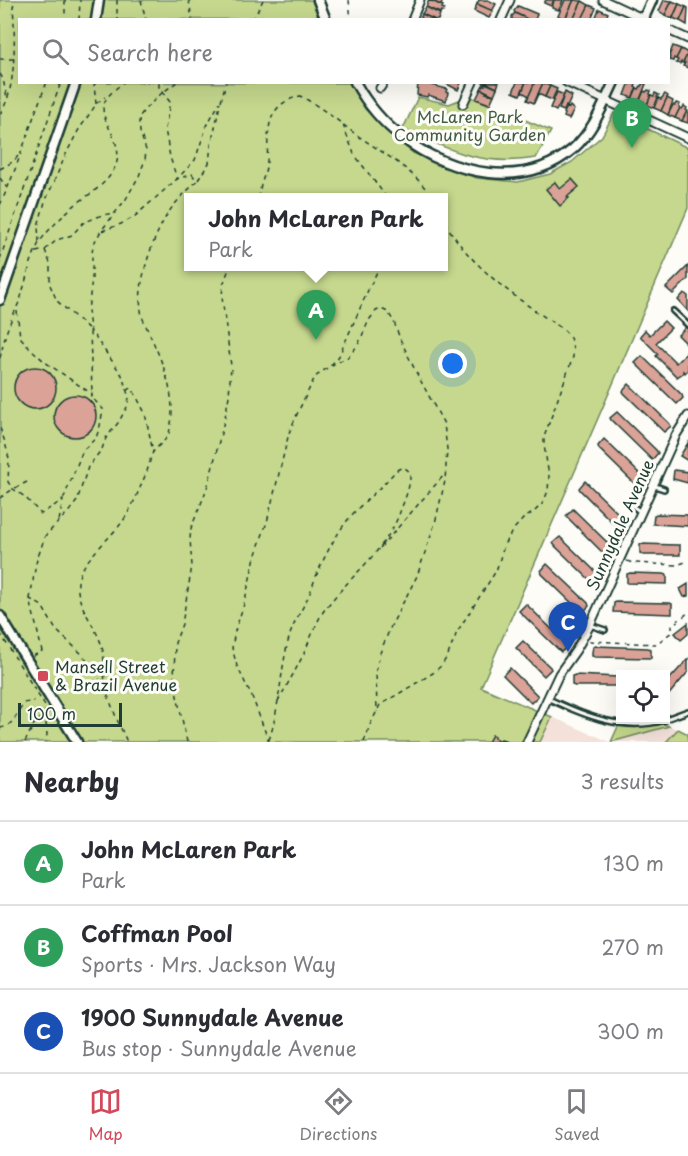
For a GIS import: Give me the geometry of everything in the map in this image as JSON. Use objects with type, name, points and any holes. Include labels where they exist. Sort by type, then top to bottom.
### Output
[{"type":"street","points":[[96,18],[99,0]]},
{"type":"street","points":[[318,0],[325,18]]},
{"type":"street","points":[[413,18],[420,0]]},
{"type":"street","points":[[502,18],[510,0]]},
{"type":"street","points":[[603,0],[642,18]]},
{"type":"street","points":[[644,18],[652,0]]},
{"type":"street","points":[[670,30],[688,39]]},
{"type":"street","points":[[0,300],[75,84]]},
{"type":"street","points":[[356,84],[381,118],[413,145],[455,166],[491,174],[528,171],[551,163],[573,149],[590,130],[613,84]]},
{"type":"street","points":[[463,104],[472,84]]},
{"type":"street","points":[[570,84],[688,138]]},
{"type":"street","name":"Sunnydale Avenue","points":[[527,742],[559,674],[583,639],[676,435],[688,416]]},
{"type":"street","points":[[0,616],[77,742]]},
{"type":"lane","points":[[673,311],[688,325]]},
{"type":"lane","points":[[653,485],[664,489]]},
{"type":"lane","points":[[630,505],[641,512]]},
{"type":"lane","points":[[590,624],[605,630]]},
{"type":"lane","points":[[576,632],[583,639]]},
{"type":"lane","points":[[547,698],[580,714],[616,723]]},
{"type":"lane","points":[[670,717],[688,711]]},
{"type":"path","points":[[0,114],[7,99],[14,58],[13,6],[10,0]]},
{"type":"path","points":[[13,6],[16,0]]},
{"type":"path","points":[[65,0],[65,18]]},
{"type":"path","points":[[79,18],[80,0]]},
{"type":"path","points":[[117,0],[117,18]]},
{"type":"path","points":[[141,0],[146,18]]},
{"type":"path","points":[[189,0],[192,18]]},
{"type":"path","points":[[254,18],[262,0]]},
{"type":"path","points":[[350,0],[351,18]]},
{"type":"path","points":[[0,59],[14,58]]},
{"type":"path","points":[[0,74],[7,99]]},
{"type":"path","points":[[0,205],[46,84]]},
{"type":"path","points":[[0,259],[61,84]]},
{"type":"path","points":[[95,84],[96,105]]},
{"type":"path","points":[[39,243],[38,226],[45,202],[67,152],[96,105],[122,84]]},
{"type":"path","points":[[159,84],[162,93],[170,102],[165,129],[177,179]]},
{"type":"path","points":[[59,521],[63,500],[83,450],[96,438],[103,409],[92,397],[88,310],[93,246],[101,231],[126,199],[145,160],[146,150],[140,132],[140,116],[144,109],[174,84]]},
{"type":"path","points":[[185,193],[209,163],[225,84]]},
{"type":"path","points":[[0,358],[9,324],[20,300],[29,266],[39,243],[68,211],[99,187],[114,170],[117,145],[103,111],[107,96]]},
{"type":"path","points":[[259,193],[267,163],[270,119],[280,105],[291,98],[300,96],[343,124],[416,178],[428,193]]},
{"type":"path","points":[[101,231],[134,217],[195,160],[207,125],[220,102]]},
{"type":"path","points":[[343,124],[354,154],[383,193]]},
{"type":"path","points":[[0,170],[14,161],[22,148]]},
{"type":"path","points":[[177,179],[192,174],[197,181]]},
{"type":"path","points":[[0,178],[8,188]]},
{"type":"path","points":[[105,688],[102,646],[80,602],[78,586],[85,565],[123,520],[133,503],[153,453],[166,440],[169,432],[172,407],[167,375],[140,311],[140,297],[145,266],[163,220],[184,195]]},
{"type":"path","points":[[35,253],[45,250],[57,240],[72,235],[83,223],[102,215],[115,213]]},
{"type":"path","points":[[364,742],[380,705],[433,673],[442,665],[457,632],[496,571],[505,543],[513,530],[543,503],[549,491],[544,437],[573,357],[573,342],[569,335],[516,297],[480,266],[452,235],[448,227]]},
{"type":"path","points":[[32,657],[42,651],[30,599],[36,563],[45,536],[76,501],[88,467],[118,423],[129,398],[122,375],[90,330],[57,301],[50,285],[50,263],[45,250]]},
{"type":"path","points":[[187,742],[174,682],[175,643],[182,624],[192,566],[191,528],[209,482],[229,396],[231,366],[222,297],[223,285],[228,271]]},
{"type":"path","points":[[330,366],[339,356],[378,271]]},
{"type":"path","points":[[16,309],[20,337],[45,362],[92,394]]},
{"type":"path","points":[[269,742],[253,699],[237,666],[232,648],[235,631],[267,522],[289,433],[315,377],[348,357],[358,345],[369,320],[376,311],[381,309],[388,312],[394,322],[416,372],[444,424],[447,449],[446,473],[435,523],[417,576],[380,653],[376,671],[377,712]]},
{"type":"path","points":[[126,390],[132,388],[146,413],[153,453]]},
{"type":"path","points":[[0,428],[9,459],[8,482],[13,489],[25,496],[41,514],[63,500]]},
{"type":"path","points":[[269,742],[275,722],[289,637],[322,562],[350,517],[399,468],[405,468],[411,477],[407,494],[399,516],[375,553]]},
{"type":"path","points":[[278,701],[292,678],[324,612],[446,473]]},
{"type":"path","points":[[0,498],[28,481]]},
{"type":"path","points":[[620,559],[633,563],[677,565],[688,561]]},
{"type":"path","points":[[30,599],[42,606],[56,630],[83,655],[105,688],[127,742]]},
{"type":"path","points":[[583,639],[592,642],[656,644],[672,632],[672,625],[688,613]]},
{"type":"path","points":[[0,633],[45,706],[45,714],[34,724],[25,742]]},
{"type":"path","points":[[0,728],[6,727],[14,720],[24,703],[34,701]]},
{"type":"path","points":[[46,723],[46,742]]},
{"type":"shaded area","points":[[552,717],[610,742],[540,742]]},
{"type":"shaded area","points":[[619,724],[665,724],[688,734],[688,742],[610,742]]},
{"type":"green space","points":[[0,0],[312,0],[319,18],[18,18],[18,84],[352,84],[365,109],[413,153],[477,178],[518,182],[550,174],[572,162],[602,136],[614,113],[688,148],[688,208],[481,687],[552,717],[540,742],[0,742]]},
{"type":"green space","name":"McLaren Park Community Garden","points":[[469,96],[551,131],[536,158],[499,160],[467,155],[403,129],[418,97],[449,104]]},
{"type":"green space","points":[[619,724],[664,724],[669,726],[611,742]]},
{"type":"green space","points":[[678,729],[688,734],[688,742],[666,742]]},
{"type":"building","points":[[429,0],[443,0],[441,5]]},
{"type":"building","points":[[429,0],[443,6],[442,8],[445,9],[443,12],[440,13],[426,7]]},
{"type":"building","points":[[479,0],[488,0],[496,4],[492,11],[477,4]]},
{"type":"building","points":[[546,0],[554,0],[551,6],[544,3]]},
{"type":"building","points":[[554,0],[563,0],[559,10],[552,8]]},
{"type":"building","points":[[565,0],[574,0],[565,18],[558,16]]},
{"type":"building","points":[[574,0],[582,1],[574,18],[566,17]]},
{"type":"building","points":[[664,0],[672,1],[665,15],[659,11]]},
{"type":"building","points":[[582,1],[589,5],[583,18],[574,18]]},
{"type":"building","points":[[672,1],[679,4],[672,19],[665,15]]},
{"type":"building","points":[[477,4],[493,11],[489,18],[474,11]]},
{"type":"building","points":[[679,4],[686,7],[680,21],[673,18]]},
{"type":"building","points":[[589,5],[596,8],[592,18],[582,18]]},
{"type":"building","points":[[518,6],[537,14],[536,18],[525,18],[514,11]]},
{"type":"building","points":[[426,7],[440,14],[439,18],[431,18],[422,14]]},
{"type":"building","points":[[686,7],[688,8],[687,25],[680,21]]},
{"type":"building","points":[[599,9],[608,13],[606,18],[595,18]]},
{"type":"building","points":[[515,13],[525,18],[512,18]]},
{"type":"building","points":[[673,46],[681,49],[673,61],[670,60]]},
{"type":"building","points":[[681,49],[688,53],[683,63],[680,64],[676,63],[678,60],[676,59]]},
{"type":"building","points":[[688,53],[688,68],[683,66],[685,63],[683,63]]},
{"type":"building","points":[[418,84],[432,84],[447,89],[448,93],[446,101],[428,95],[427,97],[417,95]]},
{"type":"building","points":[[447,84],[461,84],[458,90]]},
{"type":"building","points":[[516,84],[525,84],[520,95],[513,92]]},
{"type":"building","points":[[525,84],[534,84],[529,96],[522,92]]},
{"type":"building","points":[[534,84],[543,84],[534,103],[527,100]]},
{"type":"building","points":[[543,84],[550,86],[545,97],[538,94]]},
{"type":"building","points":[[629,84],[636,84],[637,88],[632,98],[625,95]]},
{"type":"building","points":[[642,84],[646,84],[639,102],[632,99],[637,88],[639,89]]},
{"type":"building","points":[[485,85],[497,88],[494,95],[481,89]]},
{"type":"building","points":[[550,86],[557,89],[552,100],[545,97]]},
{"type":"building","points":[[481,89],[494,95],[490,104],[476,99]]},
{"type":"building","points":[[644,91],[651,91],[651,95],[647,105],[639,102]]},
{"type":"building","points":[[557,92],[564,95],[556,111],[550,108]]},
{"type":"building","points":[[565,92],[572,96],[564,111],[559,109]]},
{"type":"building","points":[[655,93],[659,95],[654,108],[647,105],[651,95],[654,96]]},
{"type":"building","points":[[665,94],[668,96],[661,111],[654,108],[658,98],[661,99]]},
{"type":"building","points":[[667,98],[673,101],[668,115],[661,111]]},
{"type":"building","points":[[676,103],[680,104],[680,108],[675,118],[668,115]]},
{"type":"building","points":[[570,106],[574,110],[569,119],[564,117],[564,113]]},
{"type":"building","points":[[684,106],[687,111],[682,121],[675,118],[680,108]]},
{"type":"building","points":[[688,111],[688,123],[682,121]]},
{"type":"building","points":[[572,179],[579,187],[560,206],[546,189],[555,182],[560,189]]},
{"type":"building","points":[[688,266],[688,279],[673,294],[666,288]]},
{"type":"building","points":[[684,293],[688,296],[688,311],[678,300]]},
{"type":"building","points":[[664,321],[671,328],[656,343],[676,363],[688,351],[688,370],[685,373],[683,371],[677,377],[640,336],[645,330],[650,335]]},
{"type":"building","points":[[688,326],[688,345],[678,335]]},
{"type":"building","points":[[642,356],[682,395],[683,398],[677,404],[635,363]]},
{"type":"building","points":[[35,367],[50,373],[56,388],[50,403],[35,409],[20,403],[14,388],[20,373]]},
{"type":"building","points":[[629,384],[669,423],[671,426],[664,432],[624,393],[623,391]]},
{"type":"building","points":[[75,395],[90,401],[96,416],[90,431],[75,437],[60,431],[54,416],[60,401]]},
{"type":"building","points":[[617,412],[656,450],[658,453],[652,460],[611,420],[610,418]]},
{"type":"building","points":[[604,439],[644,478],[646,481],[639,488],[599,449],[598,446]]},
{"type":"building","points":[[688,443],[688,461],[680,456]]},
{"type":"building","points":[[674,470],[688,472],[688,483],[673,479]]},
{"type":"building","points":[[585,481],[625,520],[627,523],[620,530],[580,490],[579,488]]},
{"type":"building","points":[[573,509],[613,548],[614,550],[607,557],[566,516]]},
{"type":"building","points":[[654,515],[688,515],[688,526],[653,524]]},
{"type":"building","points":[[560,537],[600,576],[601,578],[595,585],[555,546],[553,543]]},
{"type":"building","points":[[640,544],[680,545],[680,555],[643,555],[640,553]]},
{"type":"building","points":[[547,564],[588,603],[589,606],[582,613],[542,574],[541,571]]},
{"type":"building","points":[[627,574],[664,574],[667,575],[667,584],[627,583]]},
{"type":"building","points":[[688,584],[688,596],[684,597],[680,589]]},
{"type":"building","points":[[616,602],[670,603],[672,614],[613,612]]},
{"type":"building","points":[[526,604],[566,643],[568,646],[561,652],[519,611]]},
{"type":"building","points":[[688,623],[688,634],[681,640],[675,633]]},
{"type":"building","points":[[523,641],[550,667],[551,669],[544,676],[516,648]]},
{"type":"building","points":[[593,647],[648,648],[651,649],[651,658],[595,657],[592,656],[592,652]]},
{"type":"building","points":[[688,659],[688,672],[670,693],[670,679]]},
{"type":"building","points":[[510,668],[538,696],[531,703],[503,675]]},
{"type":"building","points":[[572,676],[616,677],[616,686],[575,686],[572,685]]},
{"type":"building","points":[[492,735],[500,741],[501,739],[507,741],[488,742]]},
{"type":"place","name":"Coffman Pool","points":[[632,148]]},
{"type":"place","name":"John McLaren Park","points":[[316,340]]},
{"type":"place","name":"1900 Sunnydale Avenue","points":[[568,652]]},
{"type":"place","name":"Mansell Street & Brazil Avenue","points":[[43,676]]}]
